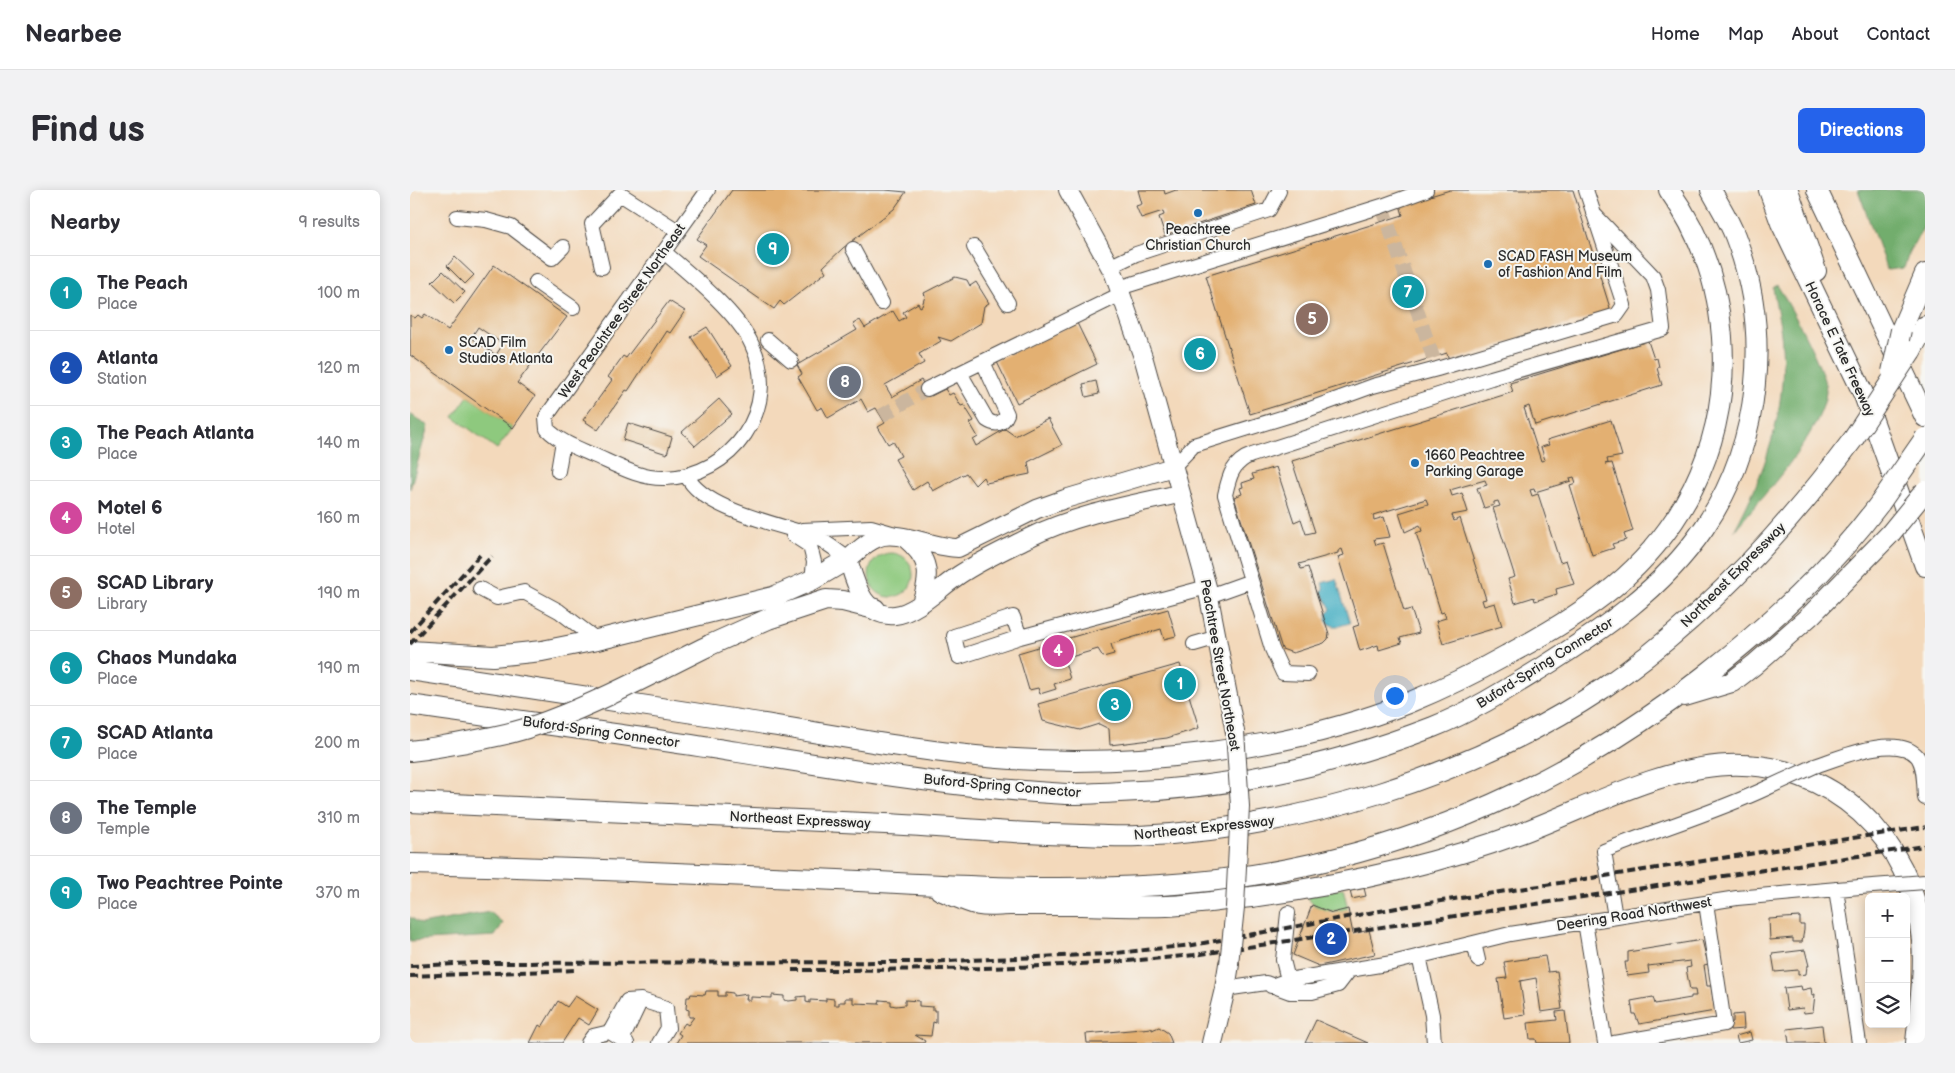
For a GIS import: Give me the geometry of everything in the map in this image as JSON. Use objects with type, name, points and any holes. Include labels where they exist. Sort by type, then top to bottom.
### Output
[{"type":"highway","name":"Buford-Spring Connector","points":[[410,670],[870,741],[1007,758],[1072,760],[1153,759],[1200,754],[1320,732],[1405,704],[1465,678],[1535,640],[1603,596],[1651,553],[1679,516],[1706,461],[1717,424],[1724,379],[1724,338],[1714,290],[1701,250],[1687,218],[1669,190]]},
{"type":"highway","name":"Buford-Spring Connector","points":[[410,705],[951,783],[1069,794],[1152,791],[1211,785],[1292,772],[1362,752],[1436,726],[1494,698],[1615,620],[1653,588],[1687,554],[1715,512],[1736,466],[1749,426],[1756,375],[1756,328],[1750,283],[1734,235],[1711,190]]},
{"type":"highway","name":"Horace E Tate Freeway","points":[[1769,190],[1781,223],[1864,395],[1925,566]]},
{"type":"highway","points":[[1788,190],[1864,395]]},
{"type":"highway","points":[[1817,190],[1925,418]]},
{"type":"highway","points":[[1822,190],[1851,264]]},
{"type":"highway","points":[[1890,382],[1901,330],[1925,274]]},
{"type":"highway","name":"Northeast Expressway","points":[[410,802],[904,825],[1058,835],[1137,837],[1250,825],[1318,812],[1403,785],[1491,749],[1536,728],[1601,689],[1675,633],[1715,597],[1812,495],[1854,438],[1911,351],[1925,326]]},
{"type":"highway","points":[[410,864],[586,868],[926,884],[1061,888],[1163,885],[1270,872],[1338,859],[1424,832],[1490,806],[1546,780],[1611,742],[1674,700],[1742,646],[1829,566],[1880,503],[1925,438]]},
{"type":"highway","points":[[1674,700],[1732,682],[1754,665],[1811,615],[1890,534],[1925,491]]},
{"type":"highway","points":[[410,651],[493,656],[542,650],[597,640],[772,597],[812,580],[848,559]]},
{"type":"highway","points":[[418,750],[480,740],[547,721],[596,701],[768,619],[826,600],[843,601],[875,609]]},
{"type":"highway","points":[[926,884],[980,905],[1168,906],[1303,890],[1466,852],[1651,782],[1696,770],[1728,765],[1766,767],[1802,777],[1842,798],[1862,813],[1882,834],[1898,858],[1912,889],[1923,943],[1923,969],[1916,1043]]},
{"type":"highway","name":"Peachtree Street Northeast","points":[[1212,1043],[1226,990],[1229,964]]},
{"type":"main road","name":"Peachtree Street Northeast","points":[[1068,190],[1111,266],[1144,360],[1179,494],[1208,591],[1218,637],[1235,732],[1240,806],[1235,907],[1229,964]]},
{"type":"main road","points":[[1173,467],[1065,498],[1036,509],[958,548],[947,548],[900,536],[873,540],[848,559],[859,594],[875,609],[894,615],[904,613],[983,561],[1054,526],[1179,494]]},
{"type":"main road","points":[[900,536],[919,551],[928,570],[928,581],[920,603]]},
{"type":"street","name":"West Peachtree Street Northeast","points":[[563,441],[551,433],[545,423],[546,417],[708,190]]},
{"type":"street","points":[[927,389],[1120,291],[1426,190]]},
{"type":"street","points":[[1173,467],[1194,445],[1307,410],[1411,374],[1456,363],[1617,314],[1624,305],[1586,190]]},
{"type":"street","points":[[1111,266],[1136,254],[1269,210],[1279,191]]},
{"type":"street","points":[[602,267],[592,224],[620,194],[678,231]]},
{"type":"street","points":[[1308,674],[1283,673],[1272,649],[1225,496],[1230,472],[1242,459],[1491,378],[1663,329],[1659,296],[1652,276],[1593,213]]},
{"type":"street","points":[[457,217],[486,220],[511,227],[552,258],[563,247]]},
{"type":"street","points":[[974,247],[1008,303]]},
{"type":"street","points":[[853,249],[882,303]]},
{"type":"street","points":[[558,471],[563,441],[645,476],[663,478],[687,476],[709,468],[729,454],[745,436],[755,415],[761,390],[759,367],[753,346],[736,321],[664,252]]},
{"type":"street","points":[[536,282],[573,308]]},
{"type":"street","points":[[768,340],[791,360]]},
{"type":"street","points":[[960,373],[987,420],[993,424],[998,424],[1005,420],[1007,414],[983,362]]},
{"type":"street","points":[[687,476],[693,488],[738,512],[823,540],[848,559]]},
{"type":"street","points":[[782,528],[805,530],[871,527],[900,536]]},
{"type":"street","points":[[782,528],[810,546],[814,562],[812,580]]},
{"type":"street","points":[[1020,637],[1251,581]]},
{"type":"street","points":[[480,589],[497,598],[524,592],[559,611],[597,640]]},
{"type":"street","points":[[1194,644],[1218,637]]},
{"type":"street","points":[[1615,917],[1604,852],[1657,830],[1726,807],[1815,766],[1867,748],[1906,749],[1917,756],[1923,769],[1925,798]]},
{"type":"street","name":"Deering Road Northwest","points":[[1271,986],[1288,980],[1348,972],[1474,943],[1615,917],[1706,903],[1836,889],[1925,882]]},
{"type":"street","points":[[1836,889],[1859,1043]]},
{"type":"street","points":[[1614,1043],[1724,1024],[1706,903]]},
{"type":"street","points":[[1288,912],[1283,960],[1288,980]]},
{"type":"street","points":[[1584,922],[1604,1043]]},
{"type":"street","points":[[1474,943],[1478,960]]},
{"type":"street","points":[[1419,956],[1432,1015],[1434,1043]]},
{"type":"street","name":"Deering Road Northwest","points":[[1226,990],[1266,983],[1290,992],[1312,992],[1338,985],[1348,972]]},
{"type":"street","points":[[610,1032],[626,1001],[641,1000],[666,1008],[668,1028],[659,1043]]},
{"type":"street","points":[[588,1043],[593,1036],[610,1032],[624,1041],[641,1000]]},
{"type":"green space","points":[[1858,190],[1925,190],[1925,225],[1910,250],[1904,268],[1887,270]]},
{"type":"green space","points":[[1777,285],[1814,354],[1825,382],[1826,392],[1822,408],[1814,426],[1802,445],[1774,484],[1734,531],[1764,464],[1777,418],[1783,370],[1780,324],[1773,288]]},
{"type":"green space","points":[[468,396],[513,428],[497,449],[453,417]]},
{"type":"green space","points":[[410,414],[428,426],[410,489]]},
{"type":"green space","points":[[891,553],[903,557],[909,563],[913,575],[909,587],[903,593],[891,597],[879,593],[873,587],[869,575],[873,563],[879,557]]},
{"type":"green space","points":[[1343,888],[1348,909],[1324,910],[1315,905],[1306,896]]},
{"type":"green space","points":[[490,912],[503,923],[495,936],[410,941],[410,917],[421,924]]},
{"type":"water","points":[[1336,579],[1350,623],[1334,626],[1326,620],[1327,614],[1331,609],[1321,591],[1324,590],[1322,583]]},
{"type":"building","points":[[732,190],[885,190],[906,192],[894,209],[843,248],[823,267],[826,272],[784,305],[780,301],[774,309],[698,256],[706,245],[697,239]]},
{"type":"building","name":"Peachtree Christian Church","points":[[1138,190],[1164,190],[1165,194],[1176,190],[1251,190],[1256,205],[1165,235],[1159,217],[1164,215],[1163,211],[1141,218],[1136,206],[1142,204]]},
{"type":"building","points":[[1450,190],[1573,190],[1611,311],[1449,361],[1447,353],[1250,414],[1206,276],[1403,215],[1400,205]]},
{"type":"building","points":[[455,257],[474,275],[465,284],[447,266]]},
{"type":"building","name":"SCAD Film Studios Atlanta","points":[[494,265],[567,317],[517,383],[535,396],[513,428],[410,355],[410,315],[415,318],[418,315],[422,318],[425,314],[448,330]],"holes":[[[478,327],[503,344],[496,355],[471,338]]]},
{"type":"building","points":[[443,271],[465,292],[454,303],[432,282]]},
{"type":"building","points":[[955,277],[967,280],[970,286],[976,282],[989,303],[984,306],[981,323],[951,341],[938,337],[941,341],[919,354],[924,363],[885,385],[892,397],[921,380],[931,396],[945,389],[949,395],[953,393],[961,406],[964,405],[974,421],[970,423],[978,437],[973,440],[976,446],[1005,429],[1015,436],[1048,419],[1062,445],[1028,462],[1030,474],[986,483],[983,477],[975,485],[966,473],[933,491],[927,481],[913,490],[895,459],[901,456],[893,441],[888,444],[878,427],[885,423],[876,408],[868,412],[861,399],[828,418],[822,407],[817,410],[798,377],[802,374],[797,365],[857,330],[853,324],[860,320],[865,328],[893,311],[899,321],[906,317],[903,312],[918,303],[920,307],[922,306],[924,293]]},
{"type":"building","points":[[669,301],[685,311],[670,333],[667,331],[628,391],[626,390],[598,430],[583,420],[612,380],[608,377],[623,356],[626,358]]},
{"type":"building","points":[[1077,323],[1097,364],[1017,403],[996,360]]},
{"type":"building","points":[[707,327],[732,366],[717,376],[691,337]]},
{"type":"building","points":[[1648,341],[1654,359],[1657,358],[1659,367],[1657,368],[1662,385],[1535,425],[1529,406],[1524,408],[1541,461],[1545,460],[1541,447],[1549,445],[1547,440],[1611,420],[1622,456],[1607,459],[1608,463],[1605,464],[1612,463],[1633,531],[1624,534],[1626,540],[1612,544],[1614,548],[1592,555],[1570,485],[1576,483],[1574,477],[1570,478],[1571,481],[1535,492],[1534,489],[1530,490],[1532,496],[1538,494],[1560,562],[1566,560],[1574,584],[1556,589],[1557,594],[1535,601],[1534,597],[1515,603],[1508,579],[1515,577],[1493,508],[1500,506],[1498,501],[1494,502],[1494,505],[1484,508],[1477,488],[1487,485],[1485,480],[1450,490],[1452,496],[1462,493],[1468,512],[1452,515],[1454,521],[1460,518],[1486,599],[1482,600],[1484,606],[1495,603],[1502,626],[1443,644],[1436,621],[1446,618],[1444,612],[1441,613],[1416,533],[1422,531],[1420,525],[1405,532],[1399,513],[1428,504],[1426,499],[1373,515],[1374,520],[1384,517],[1390,537],[1374,539],[1376,545],[1383,543],[1404,611],[1411,609],[1419,633],[1400,638],[1402,643],[1379,650],[1378,645],[1360,651],[1353,627],[1359,625],[1338,557],[1344,555],[1342,549],[1338,553],[1299,564],[1301,569],[1308,567],[1329,634],[1328,639],[1324,643],[1293,653],[1282,649],[1234,497],[1242,494],[1240,488],[1243,487],[1242,483],[1254,479],[1252,474],[1276,467],[1294,522],[1301,519],[1306,534],[1315,532],[1292,461],[1513,392],[1510,383]]},
{"type":"building","points":[[1096,381],[1099,394],[1086,397],[1083,384]]},
{"type":"building","points":[[719,399],[732,414],[695,446],[682,432]]},
{"type":"building","points":[[628,423],[672,437],[667,454],[623,440]]},
{"type":"building","points":[[1168,609],[1176,636],[1164,639],[1161,629],[1111,644],[1114,654],[1103,657],[1098,649],[1064,659],[1070,679],[1054,684],[1056,689],[1040,694],[1038,688],[1029,690],[1018,653]]},
{"type":"building","points":[[1180,664],[1182,671],[1188,674],[1192,680],[1192,687],[1188,692],[1199,728],[1167,738],[1110,745],[1109,729],[1099,724],[1080,730],[1043,721],[1038,704]]},
{"type":"building","points":[[1364,888],[1366,896],[1352,899],[1350,891]]},
{"type":"building","points":[[1312,905],[1332,913],[1348,909],[1353,934],[1369,930],[1375,954],[1319,966],[1293,955]]},
{"type":"building","points":[[1800,917],[1800,925],[1804,925],[1802,942],[1793,942],[1793,938],[1770,940],[1769,919]]},
{"type":"building","points":[[1702,940],[1708,964],[1704,965],[1707,986],[1711,986],[1715,1011],[1639,1024],[1635,1014],[1633,1014],[1631,1001],[1653,997],[1655,1004],[1696,996],[1695,990],[1690,990],[1686,968],[1691,967],[1690,961],[1648,966],[1649,973],[1627,976],[1625,962],[1628,962],[1628,952]]},
{"type":"building","points":[[1805,950],[1809,966],[1807,966],[1806,974],[1798,975],[1798,970],[1775,972],[1772,954]]},
{"type":"building","points":[[1545,956],[1548,972],[1557,971],[1562,1009],[1541,1012],[1536,978],[1520,981],[1525,1015],[1504,1018],[1498,979],[1507,978],[1504,962]]},
{"type":"building","points":[[1801,986],[1802,990],[1811,988],[1812,995],[1815,994],[1813,1012],[1804,1013],[1803,1008],[1787,1010],[1784,988]]},
{"type":"building","points":[[706,991],[718,991],[718,996],[725,996],[725,992],[733,993],[733,996],[747,994],[746,1000],[751,1000],[751,997],[772,998],[772,995],[784,996],[784,1000],[789,1001],[797,1000],[797,997],[806,996],[806,1002],[810,1003],[810,1000],[826,1001],[826,998],[834,999],[834,1005],[839,1005],[839,1002],[845,1002],[845,998],[853,998],[853,1003],[879,1004],[880,1000],[891,1001],[891,1005],[896,1006],[905,1005],[905,1000],[919,1001],[919,1006],[933,1007],[933,1010],[936,1010],[936,1023],[933,1022],[931,1036],[915,1035],[925,1041],[924,1043],[676,1043],[681,1035],[678,1033],[685,1023],[688,1025],[694,1017],[689,1017],[689,1010],[686,1009],[687,997],[690,997],[691,994],[705,995]]},
{"type":"building","points":[[575,996],[598,1010],[589,1025],[578,1018],[562,1043],[530,1043],[539,1025],[542,1027],[558,1001],[567,1007]]},
{"type":"building","points":[[1565,1011],[1569,1043],[1537,1043],[1536,1039],[1530,1039],[1528,1023],[1557,1020],[1556,1012]]},
{"type":"building","points":[[1743,1014],[1744,1029],[1730,1030],[1729,1023],[1733,1022],[1733,1015]]},
{"type":"building","points":[[1316,1020],[1368,1043],[1305,1043]]},
{"type":"building","points":[[1822,1025],[1824,1043],[1789,1043],[1787,1029]]},
{"type":"building","points":[[1159,1027],[1168,1033],[1172,1043],[1087,1043],[1086,1034],[1152,1028],[1152,1030]]},
{"type":"building","points":[[1750,1032],[1752,1040],[1738,1043],[1736,1036]]},
{"type":"tunnel","points":[[1382,206],[1437,369]]},
{"type":"tunnel","points":[[881,416],[927,389]]},
{"type":"railway","points":[[410,632],[480,555]]},
{"type":"railway","points":[[410,644],[492,556]]},
{"type":"railway","points":[[410,966],[477,963],[925,962],[1107,954],[1193,945],[1402,907],[1925,827]]},
{"type":"railway","points":[[792,970],[1044,966],[1194,955],[1925,846]]},
{"type":"railway","points":[[410,976],[577,970]]},
{"type":"place","name":"Peachtree Christian Church","points":[[1198,213]]},
{"type":"place","name":"Two Peachtree Pointe","points":[[773,249]]},
{"type":"place","name":"SCAD FASH Museum of Fashion And Film","points":[[1488,264]]},
{"type":"place","name":"SCAD Atlanta","points":[[1408,292]]},
{"type":"place","name":"SCAD Library","points":[[1312,319]]},
{"type":"place","name":"SCAD Film Studios Atlanta","points":[[449,350]]},
{"type":"place","name":"Chaos Mundaka","points":[[1200,354]]},
{"type":"place","name":"The Temple","points":[[845,382]]},
{"type":"place","name":"1660 Peachtree Parking Garage","points":[[1415,463]]},
{"type":"place","name":"Motel 6","points":[[1058,651]]},
{"type":"place","name":"The Peach","points":[[1180,684]]},
{"type":"place","name":"The Peach Atlanta","points":[[1115,705]]},
{"type":"place","name":"Atlanta","points":[[1331,939]]}]
